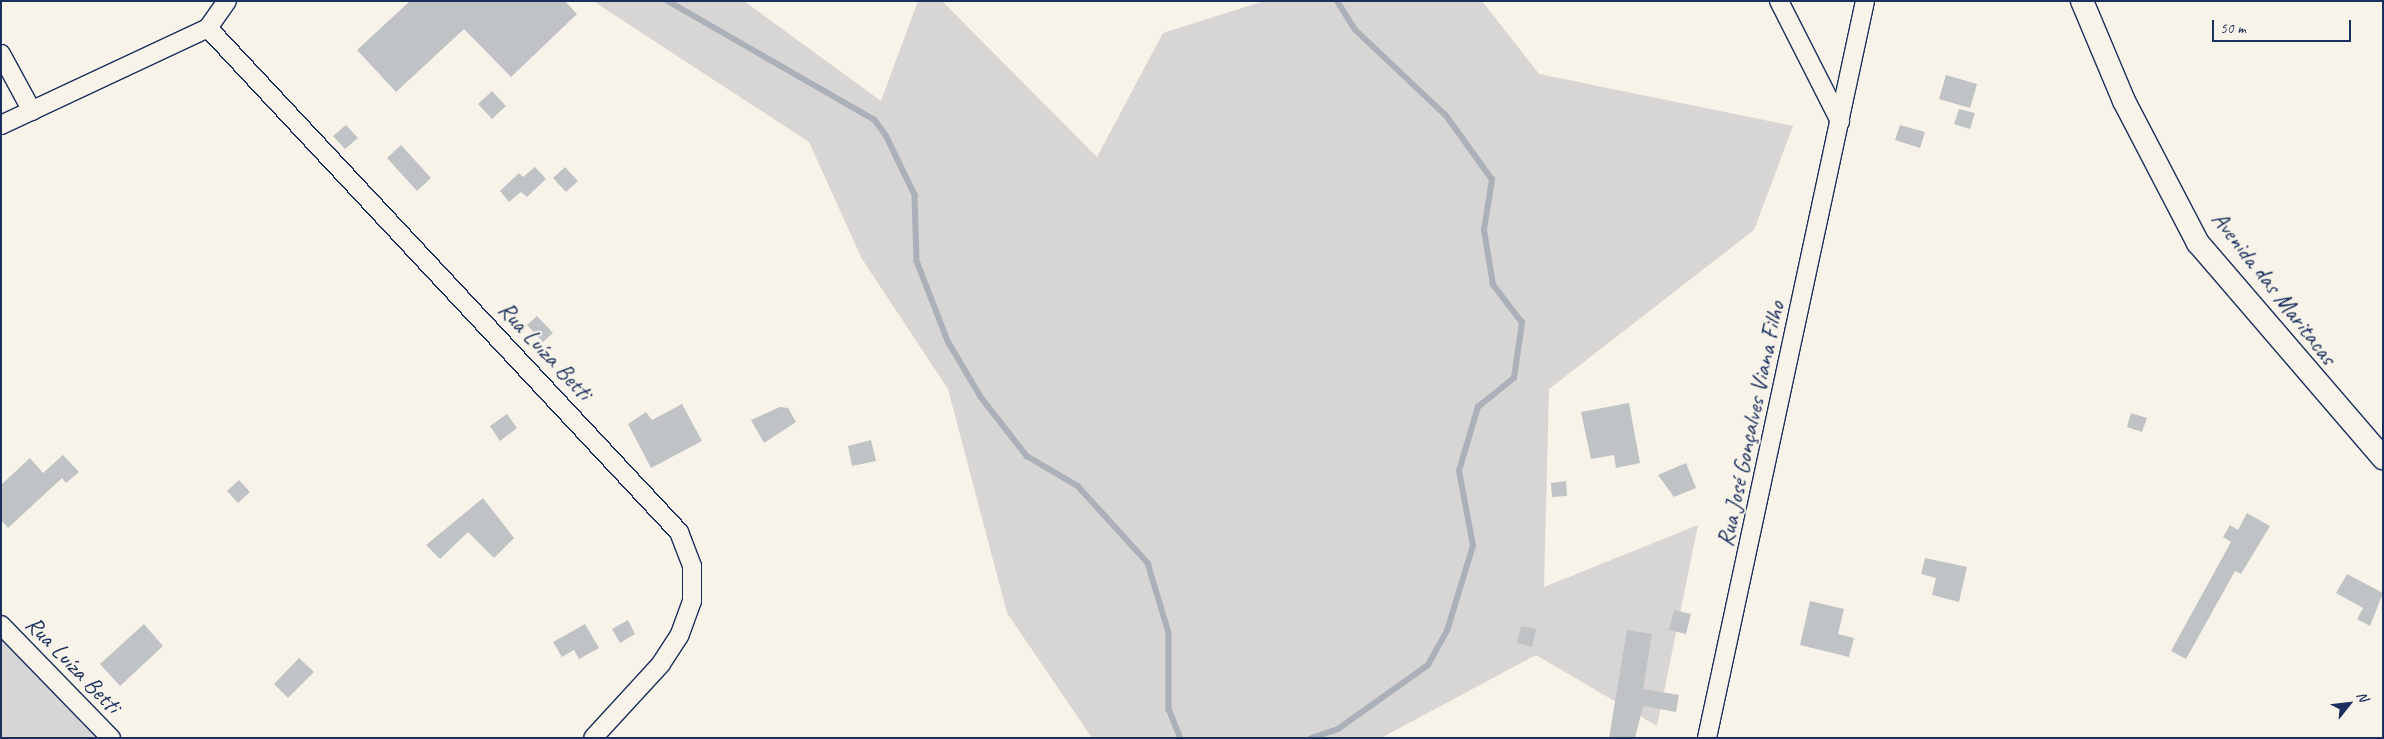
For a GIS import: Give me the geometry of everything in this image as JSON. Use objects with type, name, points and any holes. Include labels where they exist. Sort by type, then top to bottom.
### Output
[{"type":"street","points":[[1,126],[208,28],[227,1]]},
{"type":"street","points":[[1778,1],[1840,121]]},
{"type":"street","name":"Rua José Gonçalves Viana Filho","points":[[1707,738],[1865,1]]},
{"type":"street","name":"Avenida das Maritacas","points":[[2082,1],[2124,101],[2198,242],[2383,458]]},
{"type":"street","name":"Rua Luíza Betti","points":[[208,28],[679,532],[692,566],[692,601],[680,636],[661,664],[593,738]]},
{"type":"street","points":[[1,54],[32,111]]},
{"type":"street","name":"Rua Luíza Betti","points":[[1,626],[111,738]]},
{"type":"shaded area","points":[[593,1],[744,1],[881,101],[918,1],[942,1],[1097,157],[1163,33],[1264,1],[1482,1],[1539,74],[1793,126],[1754,230],[1549,389],[1544,587],[1698,525],[1657,726],[1536,655],[1381,738],[1092,738],[1007,613],[948,389],[862,259],[809,142]]},
{"type":"shaded area","points":[[1,629],[107,738],[1,738]]},
{"type":"building","points":[[410,1],[565,1],[577,14],[511,77],[464,29],[396,92],[357,50]]},
{"type":"building","points":[[1946,75],[1977,84],[1970,108],[1939,99]]},
{"type":"building","points":[[492,91],[506,106],[492,119],[478,104]]},
{"type":"building","points":[[1959,109],[1975,113],[1970,129],[1954,124]]},
{"type":"building","points":[[346,125],[358,138],[345,149],[333,136]]},
{"type":"building","points":[[1900,125],[1925,132],[1920,148],[1895,140]]},
{"type":"building","points":[[401,145],[431,178],[417,191],[387,158]]},
{"type":"building","points":[[535,167],[546,179],[527,197],[521,192],[509,202],[500,191],[519,173],[523,177]]},
{"type":"building","points":[[565,167],[578,181],[566,192],[553,178]]},
{"type":"building","points":[[537,316],[553,333],[543,342],[527,325]]},
{"type":"building","points":[[1629,403],[1640,463],[1616,468],[1614,455],[1591,459],[1581,412]]},
{"type":"building","points":[[682,404],[702,441],[651,468],[628,424],[646,412],[652,420]]},
{"type":"building","points":[[780,407],[788,408],[796,422],[764,443],[751,420]]},
{"type":"building","points":[[2131,413],[2147,418],[2142,432],[2127,427]]},
{"type":"building","points":[[507,414],[517,428],[500,441],[490,426]]},
{"type":"building","points":[[871,440],[876,461],[852,466],[848,446]]},
{"type":"building","points":[[63,455],[79,472],[66,483],[62,478],[8,528],[1,520],[1,485],[30,458],[43,473]]},
{"type":"building","points":[[1686,463],[1696,488],[1674,497],[1658,475]]},
{"type":"building","points":[[239,480],[250,492],[238,503],[227,491]]},
{"type":"building","points":[[1566,481],[1567,496],[1552,497],[1551,483]]},
{"type":"building","points":[[483,498],[514,538],[494,558],[468,532],[440,559],[426,545]]},
{"type":"building","points":[[2247,513],[2270,526],[2241,574],[2235,571],[2186,659],[2171,651],[2231,542],[2223,537],[2230,525],[2238,530]]},
{"type":"building","points":[[1925,558],[1967,567],[1959,602],[1932,595],[1936,578],[1921,574]]},
{"type":"building","points":[[2347,574],[2383,593],[2370,626],[2357,619],[2363,608],[2336,593]]},
{"type":"building","points":[[1810,601],[1844,609],[1838,634],[1854,638],[1849,657],[1800,645]]},
{"type":"building","points":[[1674,610],[1691,614],[1686,634],[1669,630]]},
{"type":"building","points":[[628,620],[635,634],[620,643],[612,629]]},
{"type":"building","points":[[144,624],[163,646],[120,686],[100,664]]},
{"type":"building","points":[[585,624],[599,648],[579,659],[574,650],[562,657],[553,642]]},
{"type":"building","points":[[1521,626],[1536,629],[1532,647],[1517,643]]},
{"type":"building","points":[[1627,630],[1652,634],[1643,689],[1679,695],[1676,712],[1643,706],[1635,738],[1609,738]]},
{"type":"building","points":[[299,658],[314,672],[288,698],[274,684]]},
{"type":"waterway","points":[[668,1],[875,120],[886,135],[915,195],[917,261],[948,341],[981,397],[1027,456],[1078,486],[1148,563],[1169,633],[1169,709],[1181,738]]},
{"type":"waterway","points":[[1311,738],[1338,729],[1428,665],[1447,631],[1473,546],[1459,471],[1478,407],[1514,378],[1522,323],[1493,285],[1484,230],[1492,180],[1446,116],[1355,30],[1337,1]]}]
